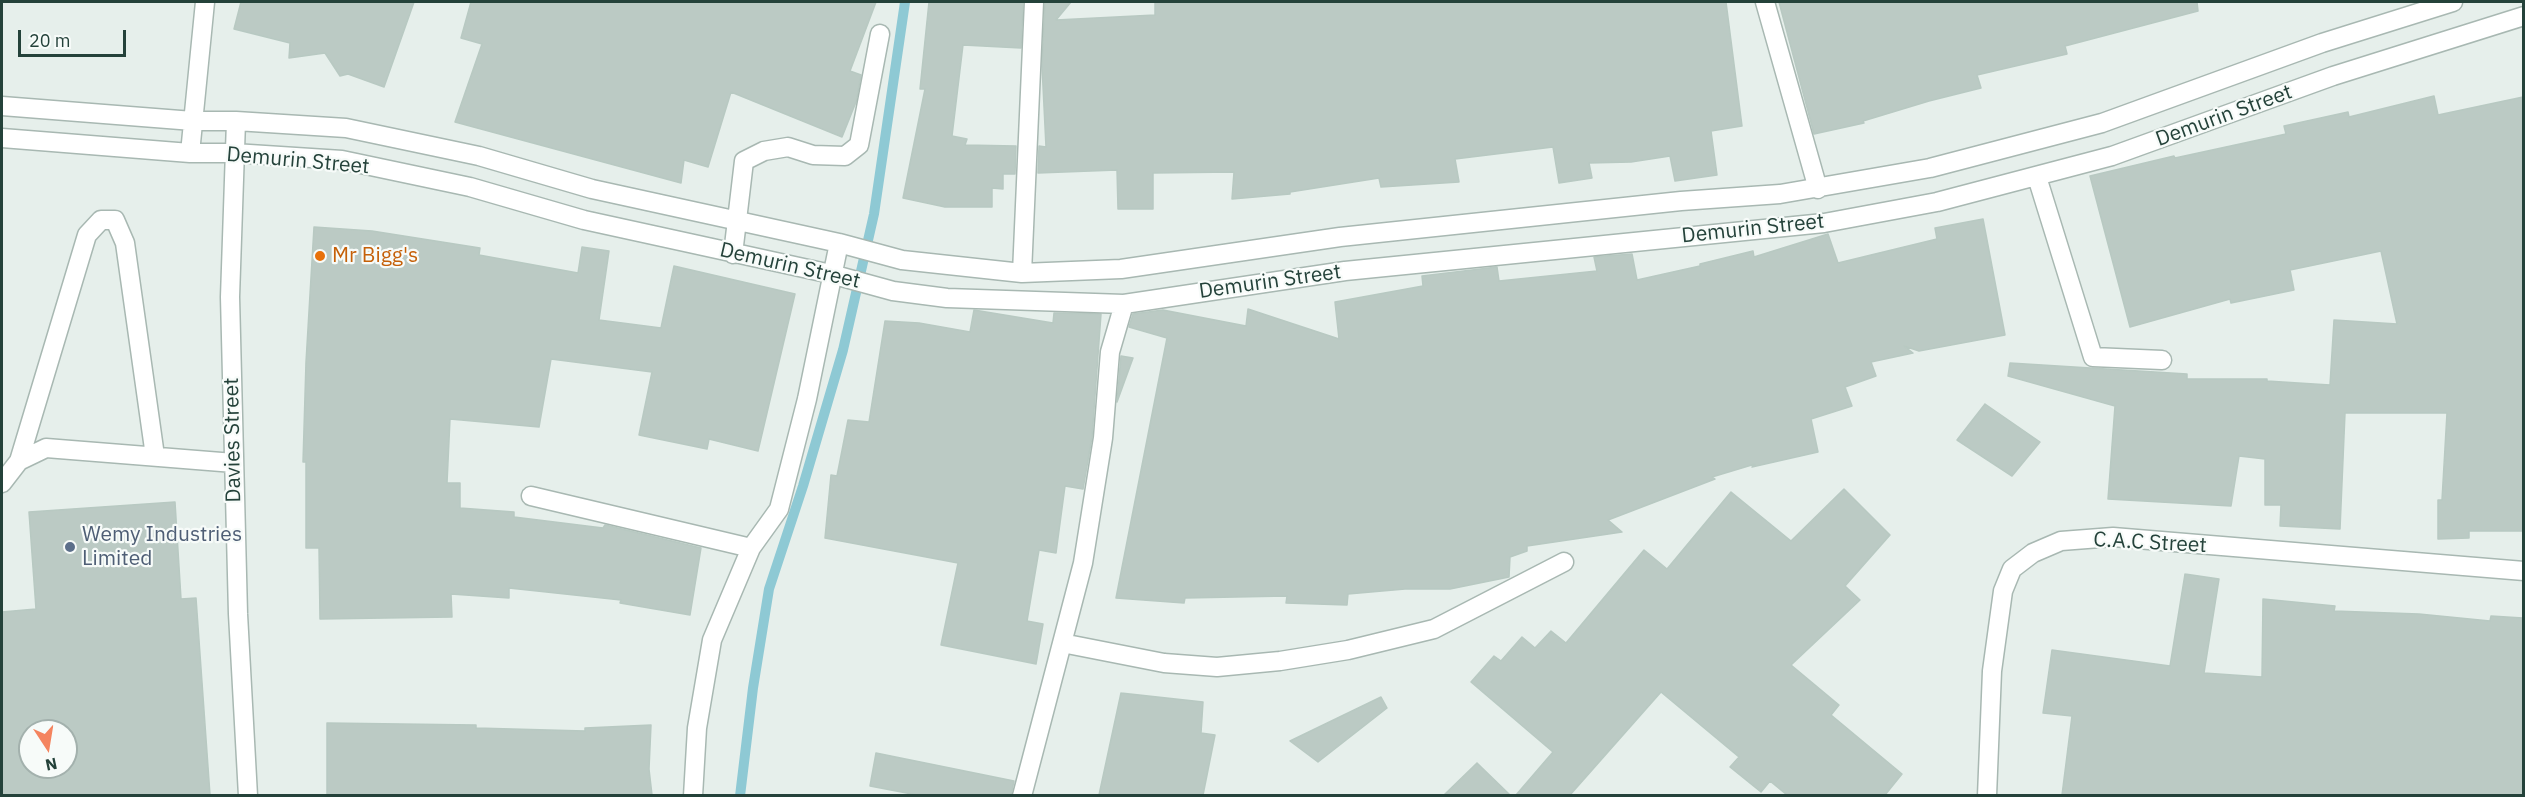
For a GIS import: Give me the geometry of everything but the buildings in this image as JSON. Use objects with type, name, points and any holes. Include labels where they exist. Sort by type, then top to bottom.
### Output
[{"type":"street","points":[[190,153],[205,2]]},
{"type":"street","points":[[1022,273],[1034,2]]},
{"type":"street","points":[[1765,2],[1818,189]]},
{"type":"street","name":"Demurin Street","points":[[2,106],[193,121],[236,121],[346,128],[478,156],[592,189],[839,243],[902,260],[1022,273],[1121,269],[1340,237],[1818,189],[1929,168],[2102,123],[2322,43],[2453,2]]},
{"type":"street","name":"Demurin Street","points":[[2,138],[190,153],[234,153],[342,160],[471,188],[584,220],[831,274],[893,291],[947,298],[1124,304],[1345,271],[1824,223],[1937,202],[2112,156],[2333,76],[2523,16]]},
{"type":"street","points":[[733,254],[744,161],[764,151],[788,147],[813,155],[845,156],[859,145],[880,34]]},
{"type":"street","name":"Davies Street","points":[[236,121],[230,297],[237,614],[248,795]]},
{"type":"street","points":[[2037,177],[2093,357],[2162,360]]},
{"type":"street","points":[[2,483],[19,461],[87,235],[101,220],[115,220],[125,243],[155,456]]},
{"type":"street","points":[[693,795],[697,728],[712,640],[751,548],[778,509],[807,399],[839,243]]},
{"type":"street","points":[[1023,795],[1083,562],[1103,438],[1110,352],[1124,304]]},
{"type":"street","points":[[19,461],[46,448],[234,463]]},
{"type":"street","points":[[531,496],[751,548]]},
{"type":"street","name":"C.A.C Street","points":[[1987,795],[1992,671],[2003,591],[2012,569],[2033,553],[2061,541],[2113,537],[2523,572]]},
{"type":"street","points":[[1062,643],[1164,663],[1217,667],[1280,662],[1348,650],[1434,629],[1564,562]]},
{"type":"waterway","points":[[740,796],[753,688],[769,589],[803,486],[843,350],[874,214],[905,2]]},
{"type":"place","name":"Mr Bigg's","points":[[320,256]]},
{"type":"place","name":"Wemy Industries Limited","points":[[70,547]]}]
